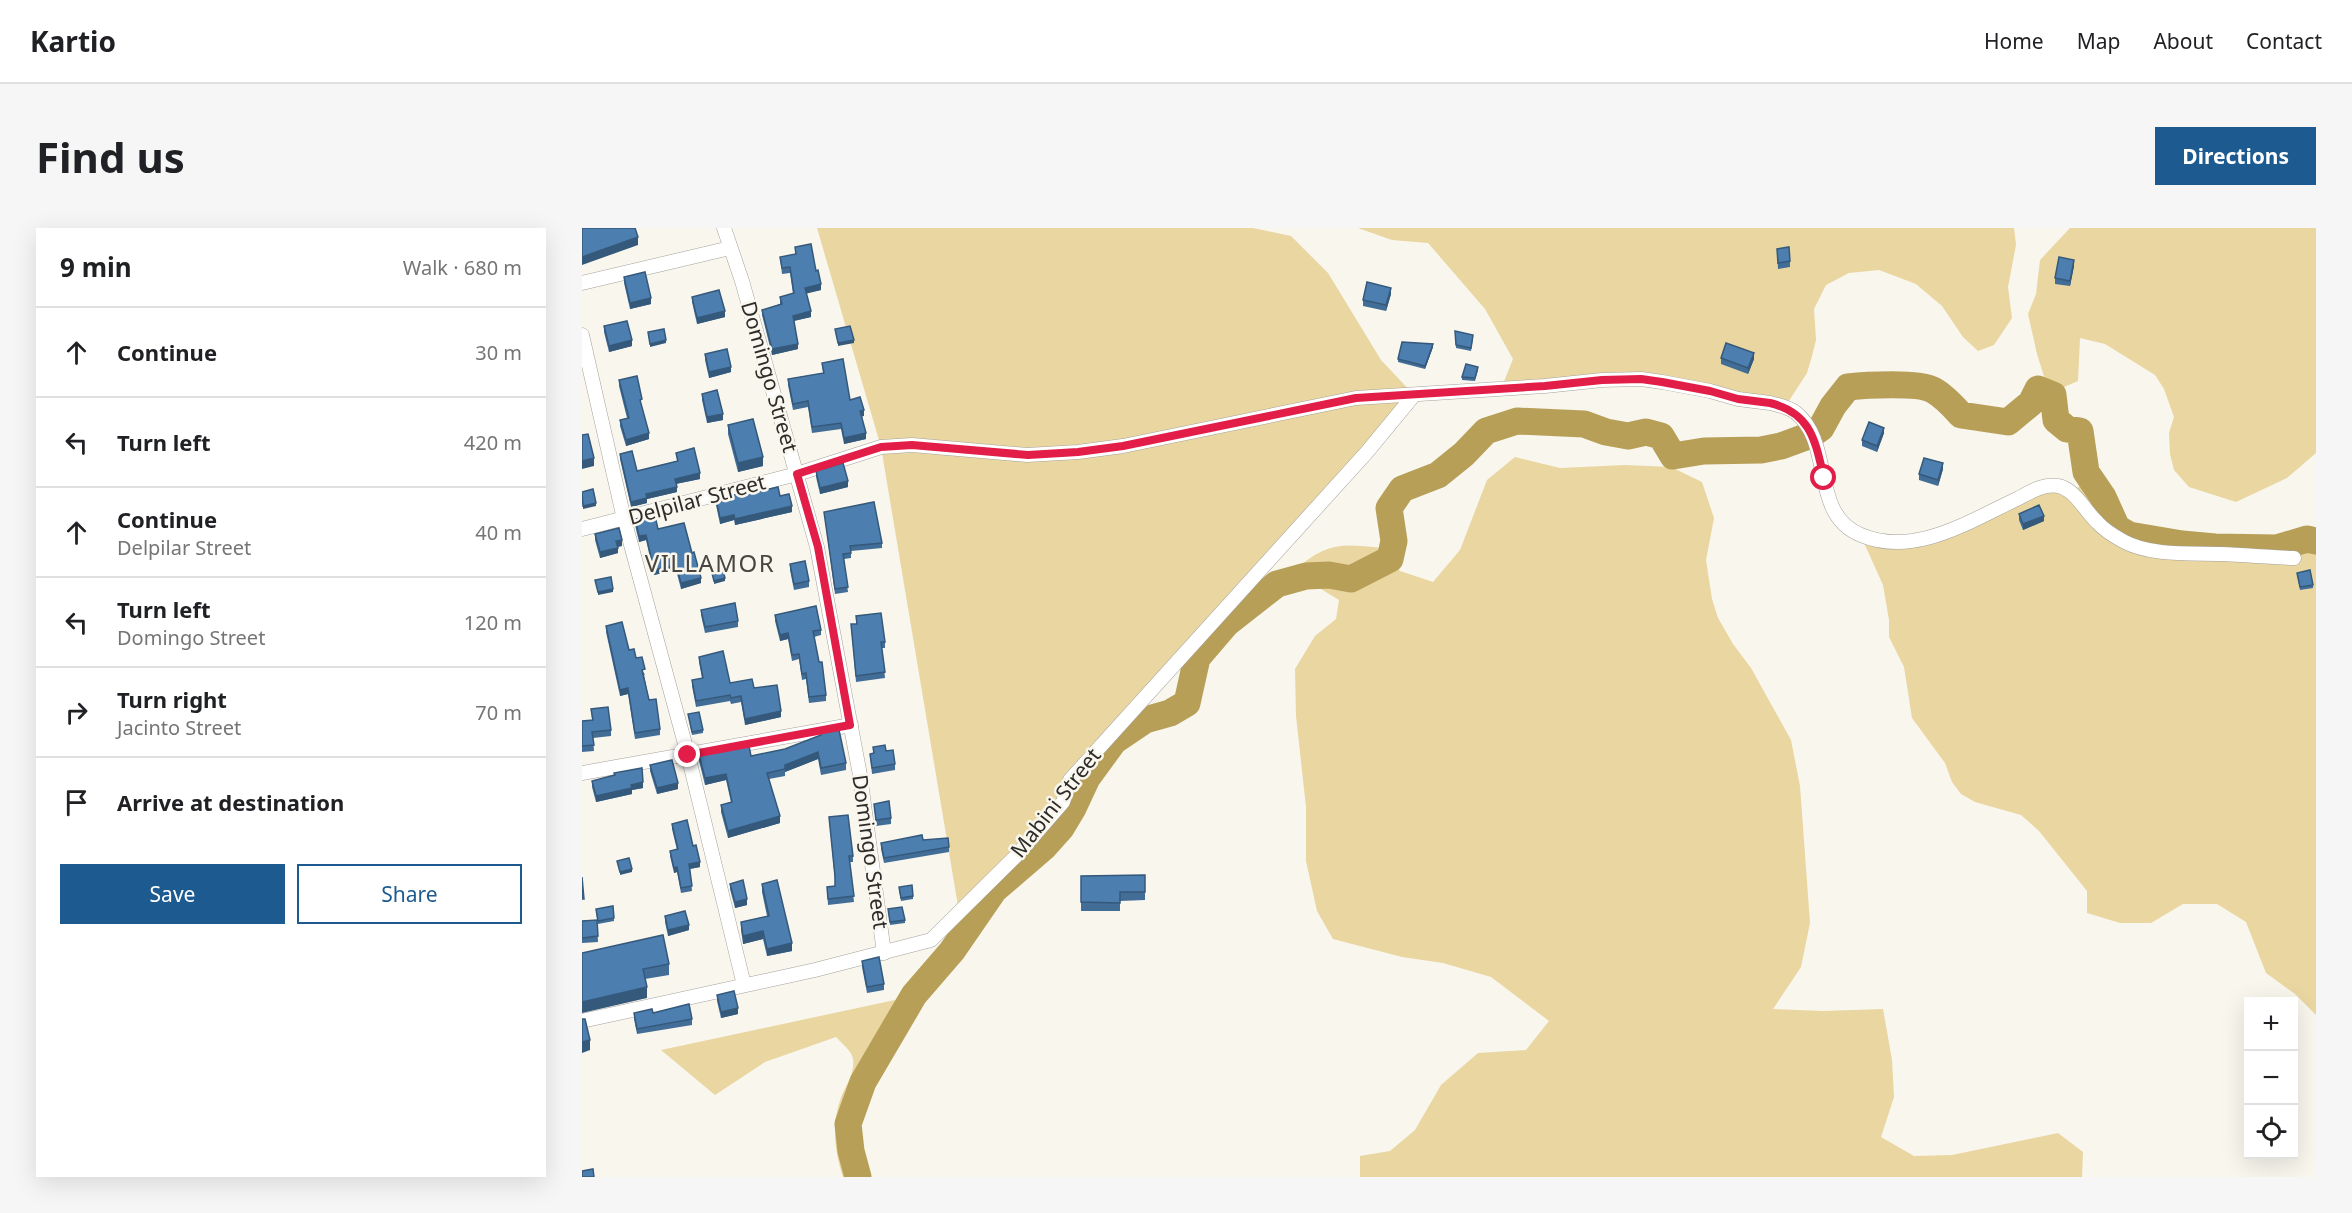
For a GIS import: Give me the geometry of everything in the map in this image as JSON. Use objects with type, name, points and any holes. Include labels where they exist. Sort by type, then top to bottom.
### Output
[{"type":"street","name":"Domingo Street","points":[[724,228],[742,281],[818,547],[860,775],[884,953]]},
{"type":"street","points":[[582,283],[730,248]]},
{"type":"street","points":[[582,335],[624,519],[688,755],[744,986]]},
{"type":"street","name":"Delpilar Street","points":[[582,529],[797,474],[881,447],[912,445],[1028,455],[1078,452],[1123,446],[1356,398],[1641,379],[1710,391],[1738,399],[1770,403],[1796,412],[1809,429],[1817,449],[1827,492],[1836,517],[1846,527],[1861,536],[1908,543],[1928,538],[1952,530],[2036,490],[2058,486],[2072,494],[2098,523],[2125,542],[2152,550],[2294,558]]},
{"type":"street","name":"Mabini Street","points":[[582,1021],[744,986],[931,940],[1016,856],[1063,802],[1070,780],[1367,452],[1414,395]]},
{"type":"street","points":[[582,773],[850,725]]},
{"type":"shaded area","points":[[817,228],[1253,228],[1291,236],[1328,273],[1381,360],[1414,395],[1070,779],[1063,802],[959,912],[881,447]]},
{"type":"shaded area","points":[[1358,228],[2014,228],[2016,245],[2008,287],[2012,318],[1994,345],[1978,351],[1963,337],[1942,306],[1916,284],[1879,270],[1849,273],[1826,285],[1814,309],[1816,340],[1807,373],[1785,407],[1662,382],[1501,389],[1513,359],[1485,309],[1428,243],[1392,240]]},
{"type":"shaded area","points":[[2070,228],[2316,228],[2316,453],[2287,478],[2236,502],[2189,487],[2174,470],[2170,454],[2169,433],[2174,417],[2164,389],[2155,375],[2105,344],[2080,338],[2078,381],[2064,387],[2047,386],[2028,314],[2036,294],[2040,260]]},
{"type":"shaded area","points":[[1515,457],[1560,468],[1625,465],[1671,467],[1702,482],[1714,518],[1706,560],[1712,599],[1718,618],[1733,644],[1751,668],[1791,740],[1800,786],[1810,923],[1801,967],[1773,1009],[1823,1011],[1883,1009],[1892,1060],[1894,1097],[1881,1137],[1914,1156],[1952,1155],[2058,1133],[2083,1152],[2082,1177],[1360,1177],[1360,1156],[1390,1151],[1415,1130],[1441,1085],[1478,1053],[1526,1050],[1549,1021],[1491,977],[1443,963],[1402,957],[1333,939],[1317,911],[1306,861],[1306,807],[1296,716],[1295,669],[1315,636],[1336,619],[1339,600],[1293,572],[1324,550],[1344,546],[1367,546],[1382,548],[1400,571],[1433,582],[1460,550],[1487,480]]},
{"type":"shaded area","points":[[2092,474],[2094,490],[2104,509],[2119,520],[2168,530],[2214,535],[2298,535],[2316,543],[2316,1015],[2295,994],[2266,973],[2246,922],[2217,904],[2183,904],[2151,923],[2120,923],[2087,913],[2087,891],[2039,831],[2021,815],[1975,802],[1961,794],[1952,782],[1945,763],[1912,718],[1904,667],[1889,637],[1889,620],[1883,585],[1861,536],[1908,543],[2036,490],[2072,493]]},
{"type":"shaded area","points":[[895,1000],[886,1042],[861,1107],[857,1133],[866,1177],[843,1177],[838,1156],[835,1136],[836,1116],[852,1073],[853,1059],[851,1053],[836,1037],[765,1062],[715,1095],[661,1050]]},
{"type":"building","points":[[582,228],[635,228],[638,237],[582,257]]},
{"type":"building","points":[[811,244],[821,284],[805,288],[811,311],[793,316],[798,344],[772,349],[762,310],[782,304],[780,297],[794,293],[790,267],[782,268],[780,257],[796,254],[795,247]]},
{"type":"building","points":[[1789,247],[1790,261],[1778,263],[1777,249]]},
{"type":"building","points":[[2059,257],[2074,260],[2070,281],[2055,278]]},
{"type":"building","points":[[645,272],[651,298],[630,303],[624,277]]},
{"type":"building","points":[[1367,282],[1391,288],[1386,305],[1363,300]]},
{"type":"building","points":[[719,290],[725,311],[697,318],[692,297]]},
{"type":"building","points":[[627,321],[632,340],[609,346],[604,326]]},
{"type":"building","points":[[850,326],[854,340],[838,343],[835,329]]},
{"type":"building","points":[[664,329],[666,340],[650,344],[648,332]]},
{"type":"building","points":[[1455,331],[1473,335],[1471,348],[1456,345]]},
{"type":"building","points":[[1402,342],[1433,344],[1425,366],[1398,359]]},
{"type":"building","points":[[1726,343],[1754,353],[1748,368],[1721,358]]},
{"type":"building","points":[[727,349],[731,367],[709,372],[705,354]]},
{"type":"building","points":[[843,359],[850,400],[860,397],[864,410],[860,411],[866,433],[844,438],[841,423],[812,427],[808,401],[793,404],[788,379],[824,373],[822,363]]},
{"type":"building","points":[[1466,364],[1478,367],[1475,378],[1462,377]]},
{"type":"building","points":[[637,376],[642,399],[640,400],[649,433],[626,440],[620,420],[629,418],[619,380]]},
{"type":"building","points":[[717,390],[723,414],[707,417],[702,394]]},
{"type":"building","points":[[753,419],[763,457],[738,463],[728,425]]},
{"type":"building","points":[[1869,422],[1884,428],[1877,446],[1862,440]]},
{"type":"building","points":[[588,434],[594,458],[582,461],[582,435]]},
{"type":"building","points":[[694,448],[700,473],[675,479],[677,487],[646,494],[647,498],[631,502],[620,454],[632,451],[637,471],[678,461],[676,453]]},
{"type":"building","points":[[1924,458],[1943,463],[1938,480],[1919,474]]},
{"type":"building","points":[[843,463],[848,481],[820,488],[816,471]]},
{"type":"building","points":[[778,487],[780,496],[789,494],[792,506],[735,519],[734,515],[720,518],[716,499]]},
{"type":"building","points":[[593,489],[596,503],[583,506],[582,492]]},
{"type":"building","points":[[874,502],[882,543],[850,546],[851,553],[843,554],[848,587],[835,589],[824,512]]},
{"type":"building","points":[[2039,505],[2044,516],[2023,524],[2019,514]]},
{"type":"building","points":[[655,516],[658,529],[684,523],[701,578],[681,583],[676,565],[654,570],[646,535],[639,536],[635,519]]},
{"type":"building","points":[[619,528],[622,540],[616,541],[618,548],[600,552],[595,534]]},
{"type":"building","points":[[805,561],[809,581],[794,584],[790,564]]},
{"type":"building","points":[[722,567],[725,578],[714,581],[711,569]]},
{"type":"building","points":[[2310,570],[2313,585],[2300,587],[2297,573]]},
{"type":"building","points":[[611,577],[613,589],[598,592],[595,580]]},
{"type":"building","points":[[735,603],[738,621],[705,627],[701,610]]},
{"type":"building","points":[[816,606],[821,630],[813,631],[819,662],[822,662],[826,695],[809,697],[806,673],[802,674],[799,654],[792,655],[788,633],[780,635],[775,615]]},
{"type":"building","points":[[881,613],[885,642],[881,642],[885,672],[856,676],[851,624],[857,624],[856,616]]},
{"type":"building","points":[[622,622],[629,650],[634,649],[636,658],[642,657],[645,669],[642,670],[649,700],[656,699],[660,729],[635,733],[628,688],[620,690],[606,626]]},
{"type":"building","points":[[723,651],[730,683],[752,679],[754,688],[777,685],[781,711],[745,719],[741,696],[731,698],[730,695],[696,701],[692,680],[703,678],[699,657]]},
{"type":"building","points":[[608,707],[611,730],[592,732],[594,745],[582,746],[582,721],[593,720],[591,709]]},
{"type":"building","points":[[699,712],[703,730],[692,732],[688,714]]},
{"type":"building","points":[[839,730],[846,763],[821,768],[818,752],[785,765],[785,769],[767,773],[780,816],[728,831],[721,805],[732,802],[726,774],[705,778],[699,755],[749,746],[751,756],[785,749],[821,735],[821,733]]},
{"type":"building","points":[[885,745],[886,751],[893,750],[895,764],[872,768],[870,754],[874,753],[873,747]]},
{"type":"building","points":[[672,760],[678,783],[657,788],[650,765]]},
{"type":"building","points":[[642,768],[643,782],[631,785],[632,788],[596,796],[592,781],[615,775],[614,773]]},
{"type":"building","points":[[889,801],[891,818],[876,820],[874,804]]},
{"type":"building","points":[[848,815],[853,856],[849,856],[854,896],[828,899],[827,887],[835,886],[829,817]]},
{"type":"building","points":[[687,820],[693,846],[696,845],[700,862],[689,864],[692,886],[681,888],[677,867],[674,868],[670,851],[678,849],[672,824]]},
{"type":"building","points":[[922,835],[923,840],[948,838],[949,847],[884,858],[881,843]]},
{"type":"building","points":[[629,858],[632,869],[620,872],[617,861]]},
{"type":"building","points":[[1145,875],[1145,892],[1120,892],[1120,903],[1081,902],[1081,876]]},
{"type":"building","points":[[743,880],[747,899],[735,902],[730,884]]},
{"type":"building","points":[[777,880],[792,943],[767,949],[763,931],[743,936],[741,922],[769,916],[762,884]]},
{"type":"building","points":[[912,885],[913,896],[901,898],[899,887]]},
{"type":"building","points":[[613,906],[614,918],[598,921],[596,909]]},
{"type":"building","points":[[902,907],[905,920],[890,922],[888,909]]},
{"type":"building","points":[[685,911],[689,925],[668,930],[665,916]]},
{"type":"building","points":[[597,920],[598,936],[582,938],[582,921]]},
{"type":"building","points":[[663,935],[669,964],[643,969],[647,987],[582,1002],[582,953]]},
{"type":"building","points":[[879,957],[884,984],[867,987],[862,961]]},
{"type":"building","points":[[734,991],[738,1008],[721,1012],[717,995]]},
{"type":"building","points":[[689,1004],[692,1019],[637,1029],[634,1013],[652,1009],[653,1013]]},
{"type":"building","points":[[582,1019],[585,1019],[590,1040],[582,1042]]},
{"type":"building","points":[[593,1169],[594,1177],[582,1177],[582,1171]]},
{"type":"waterway","points":[[858,1177],[851,1151],[848,1124],[863,1082],[914,995],[952,951],[994,890],[1044,847],[1061,828],[1087,778],[1114,741],[1145,720],[1170,713],[1187,703],[1197,658],[1227,623],[1277,584],[1306,576],[1329,575],[1351,579],[1390,559],[1394,541],[1389,508],[1402,489],[1438,475],[1464,454],[1486,431],[1517,421],[1584,424],[1606,432],[1628,436],[1646,432],[1661,436],[1673,456],[1704,451],[1761,450],[1781,446],[1811,435],[1821,428],[1833,406],[1848,387],[1892,385],[1926,387],[1941,395],[1961,415],[2008,422],[2031,403],[2038,389],[2053,395],[2056,420],[2067,429],[2080,431],[2086,472],[2103,497],[2117,528],[2129,535],[2215,547],[2277,548],[2307,539],[2316,541]]},
{"type":"district","name":"VILLAMOR","points":[[710,564]]},
{"type":"route","points":[[688,755],[850,725],[818,547],[797,474],[881,447],[912,445],[1028,455],[1078,452],[1123,446],[1356,398],[1641,379],[1710,391],[1738,399],[1770,403],[1796,412],[1809,429],[1824,478]]}]
